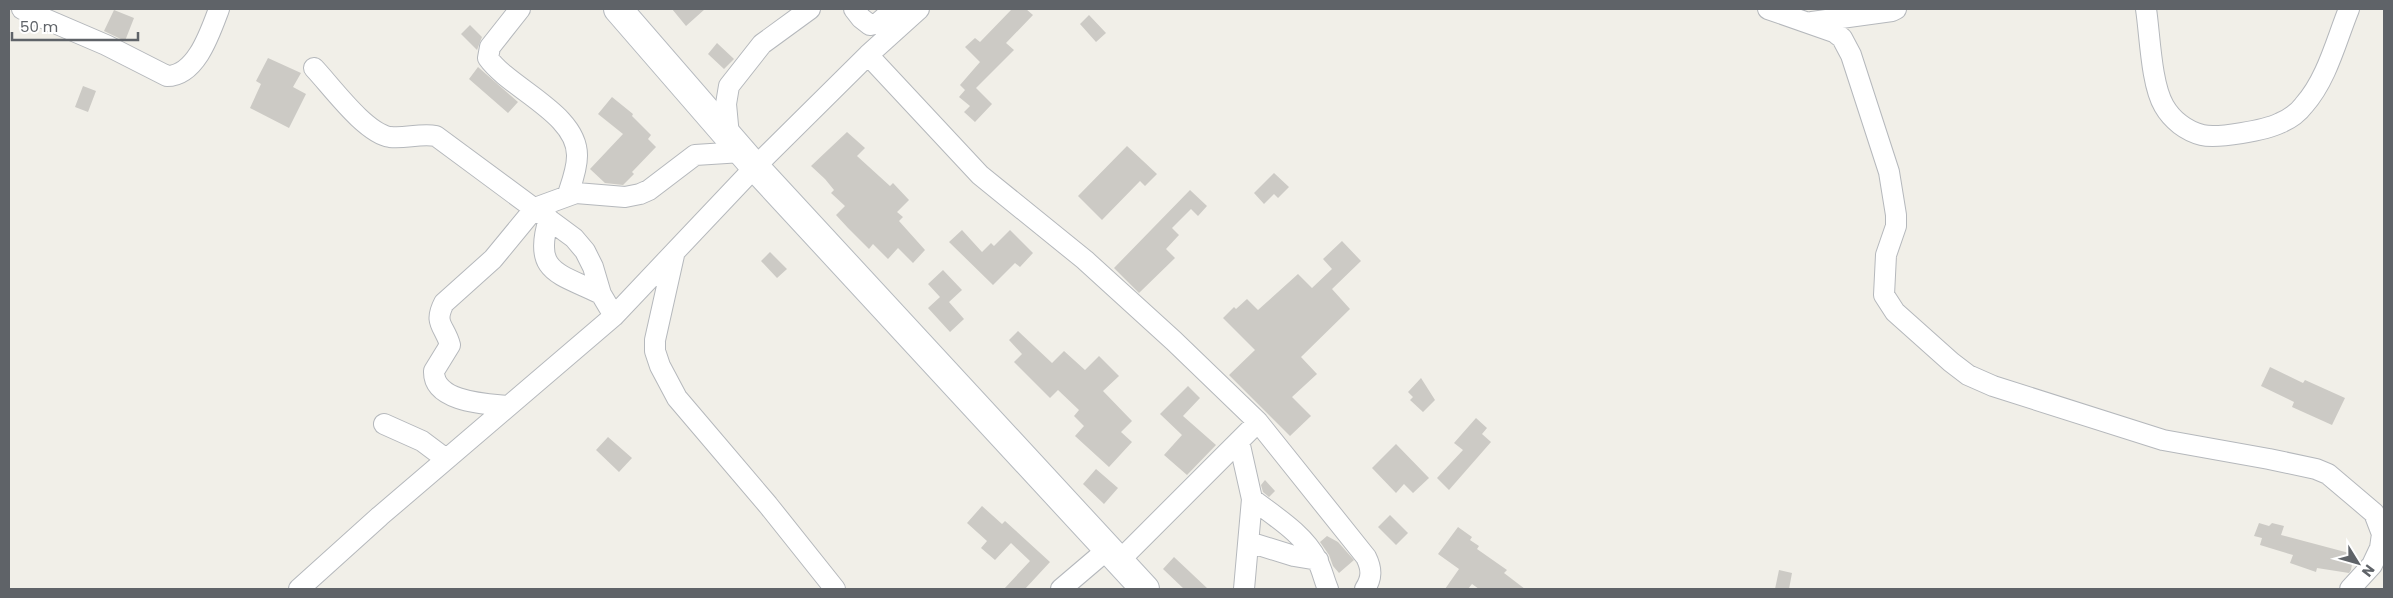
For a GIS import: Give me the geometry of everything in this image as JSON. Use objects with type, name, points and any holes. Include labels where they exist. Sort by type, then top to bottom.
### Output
[{"type":"street","points":[[22,9],[113,48],[166,76],[177,76],[184,72],[196,57],[219,9]]},
{"type":"street","points":[[520,9],[490,47],[488,58],[541,103],[570,131],[576,144],[577,156],[568,194]]},
{"type":"street","points":[[618,9],[742,152],[1145,589]]},
{"type":"street","points":[[742,152],[726,104],[730,86],[762,44],[810,9]]},
{"type":"street","points":[[854,9],[866,24],[870,25],[878,22],[894,9]]},
{"type":"street","points":[[299,589],[507,406],[614,316],[675,253],[742,152],[868,55],[919,9]]},
{"type":"street","points":[[1768,9],[1834,32],[1842,38],[1851,55],[1888,172],[1896,226],[1886,255],[1884,295],[1896,312],[1968,375],[1993,386],[2163,440],[2269,459],[2316,469],[2328,474],[2374,513],[2382,534],[2380,548],[2372,565],[2350,589]]},
{"type":"street","points":[[1804,23],[1896,9]]},
{"type":"street","points":[[2146,9],[2158,92],[2164,106],[2174,120],[2187,129],[2203,135],[2224,136],[2278,125],[2294,116],[2305,105],[2319,85],[2349,9]]},
{"type":"street","points":[[868,55],[980,175],[1084,260],[1174,341],[1258,422],[1366,558],[1371,567],[1371,575],[1365,589]]},
{"type":"street","points":[[314,68],[368,126],[381,135],[392,137],[425,134],[436,136],[574,238],[585,251],[593,267],[601,294],[614,316]]},
{"type":"street","points":[[507,406],[463,401],[436,382],[434,371],[450,345],[438,321],[440,312],[453,293],[542,213],[568,194],[625,197],[640,194],[695,155],[742,152]]},
{"type":"street","points":[[542,213],[542,244],[546,262],[565,277],[601,294]]},
{"type":"street","points":[[675,253],[655,340],[655,351],[660,366],[677,398],[768,505],[834,589]]},
{"type":"street","points":[[1061,589],[1114,555],[1258,422]]},
{"type":"street","points":[[384,424],[422,441],[446,459]]},
{"type":"street","points":[[1239,440],[1252,498],[1244,589]]},
{"type":"street","points":[[1252,498],[1303,542],[1318,560],[1328,589]]},
{"type":"street","points":[[1249,542],[1294,556],[1318,560]]},
{"type":"building","points":[[672,9],[705,9],[686,26]]},
{"type":"building","points":[[1012,9],[1026,9],[1033,15],[1006,43],[1014,50],[976,88],[992,104],[975,122],[964,112],[970,106],[959,97],[965,90],[960,85],[980,62],[965,47],[975,38],[980,42]]},
{"type":"building","points":[[114,10],[134,18],[125,41],[104,31]]},
{"type":"building","points":[[1089,15],[1106,33],[1096,42],[1080,24]]},
{"type":"building","points":[[470,25],[482,37],[477,50],[461,34]]},
{"type":"building","points":[[717,43],[734,59],[724,69],[708,54]]},
{"type":"building","points":[[268,58],[301,73],[293,87],[306,94],[289,128],[250,108],[261,84],[256,81]]},
{"type":"building","points":[[478,67],[518,102],[508,113],[469,79]]},
{"type":"building","points":[[83,86],[96,91],[88,112],[75,107]]},
{"type":"building","points":[[612,97],[633,114],[632,116],[651,135],[648,139],[656,147],[632,172],[634,174],[623,185],[605,183],[590,169],[623,134],[598,114]]},
{"type":"building","points":[[847,132],[865,148],[857,156],[890,186],[893,183],[909,200],[897,212],[903,217],[899,221],[925,250],[913,263],[898,248],[888,259],[873,244],[869,249],[836,215],[845,206],[831,193],[834,190],[825,179],[811,166]]},
{"type":"building","points":[[1127,146],[1157,174],[1145,186],[1140,181],[1102,220],[1078,196]]},
{"type":"building","points":[[1274,173],[1289,187],[1278,198],[1274,194],[1264,204],[1254,193]]},
{"type":"building","points":[[1190,190],[1207,206],[1198,216],[1191,209],[1172,228],[1179,235],[1166,249],[1175,258],[1139,293],[1114,268]]},
{"type":"building","points":[[962,230],[982,252],[991,243],[994,246],[1010,230],[1033,253],[1020,267],[1015,263],[993,285],[949,242]]},
{"type":"building","points":[[1342,241],[1361,261],[1332,289],[1350,309],[1301,357],[1317,374],[1292,397],[1311,416],[1290,436],[1229,375],[1255,350],[1223,318],[1234,307],[1236,309],[1247,299],[1258,310],[1298,274],[1312,288],[1332,269],[1323,259]]},
{"type":"building","points":[[770,252],[787,269],[777,278],[761,261]]},
{"type":"building","points":[[943,270],[962,290],[949,302],[964,319],[950,332],[928,308],[940,297],[928,284]]},
{"type":"building","points":[[1018,331],[1052,363],[1064,351],[1085,370],[1099,356],[1119,376],[1103,391],[1132,421],[1121,432],[1132,442],[1109,467],[1075,436],[1084,426],[1074,416],[1079,410],[1058,390],[1050,398],[1014,362],[1022,354],[1009,340]]},
{"type":"building","points":[[2270,367],[2303,383],[2305,380],[2345,398],[2332,425],[2292,407],[2294,402],[2261,386]]},
{"type":"building","points":[[1421,378],[1435,400],[1423,412],[1410,400],[1413,397],[1408,392]]},
{"type":"building","points":[[1188,386],[1200,398],[1183,416],[1216,445],[1187,475],[1164,455],[1182,435],[1160,414]]},
{"type":"building","points":[[1476,418],[1487,428],[1482,434],[1491,442],[1449,490],[1437,478],[1463,450],[1454,443]]},
{"type":"building","points":[[608,437],[632,458],[619,472],[596,450]]},
{"type":"building","points":[[1396,444],[1429,478],[1413,493],[1404,484],[1396,493],[1372,468]]},
{"type":"building","points":[[1096,469],[1118,488],[1104,504],[1083,484]]},
{"type":"building","points":[[1265,480],[1275,491],[1269,497],[1263,492],[1261,485]]},
{"type":"building","points":[[982,506],[1002,524],[1005,521],[1050,562],[1025,589],[1004,589],[1030,561],[1011,543],[995,560],[981,548],[987,541],[967,523]]},
{"type":"building","points":[[1390,515],[1408,533],[1396,545],[1378,527]]},
{"type":"building","points":[[2259,523],[2269,526],[2272,523],[2284,526],[2281,535],[2349,553],[2348,558],[2353,558],[2351,570],[2349,573],[2317,568],[2316,572],[2290,563],[2293,555],[2260,545],[2262,538],[2254,536]]},
{"type":"building","points":[[1458,527],[1472,537],[1470,540],[1479,546],[1477,549],[1507,570],[1504,573],[1525,589],[1479,589],[1472,584],[1468,589],[1445,589],[1459,569],[1438,554]]},
{"type":"building","points":[[1327,536],[1338,542],[1354,560],[1339,573],[1320,542]]},
{"type":"building","points":[[1174,557],[1208,589],[1184,589],[1163,569]]},
{"type":"building","points":[[1779,570],[1792,573],[1789,589],[1775,589]]}]
